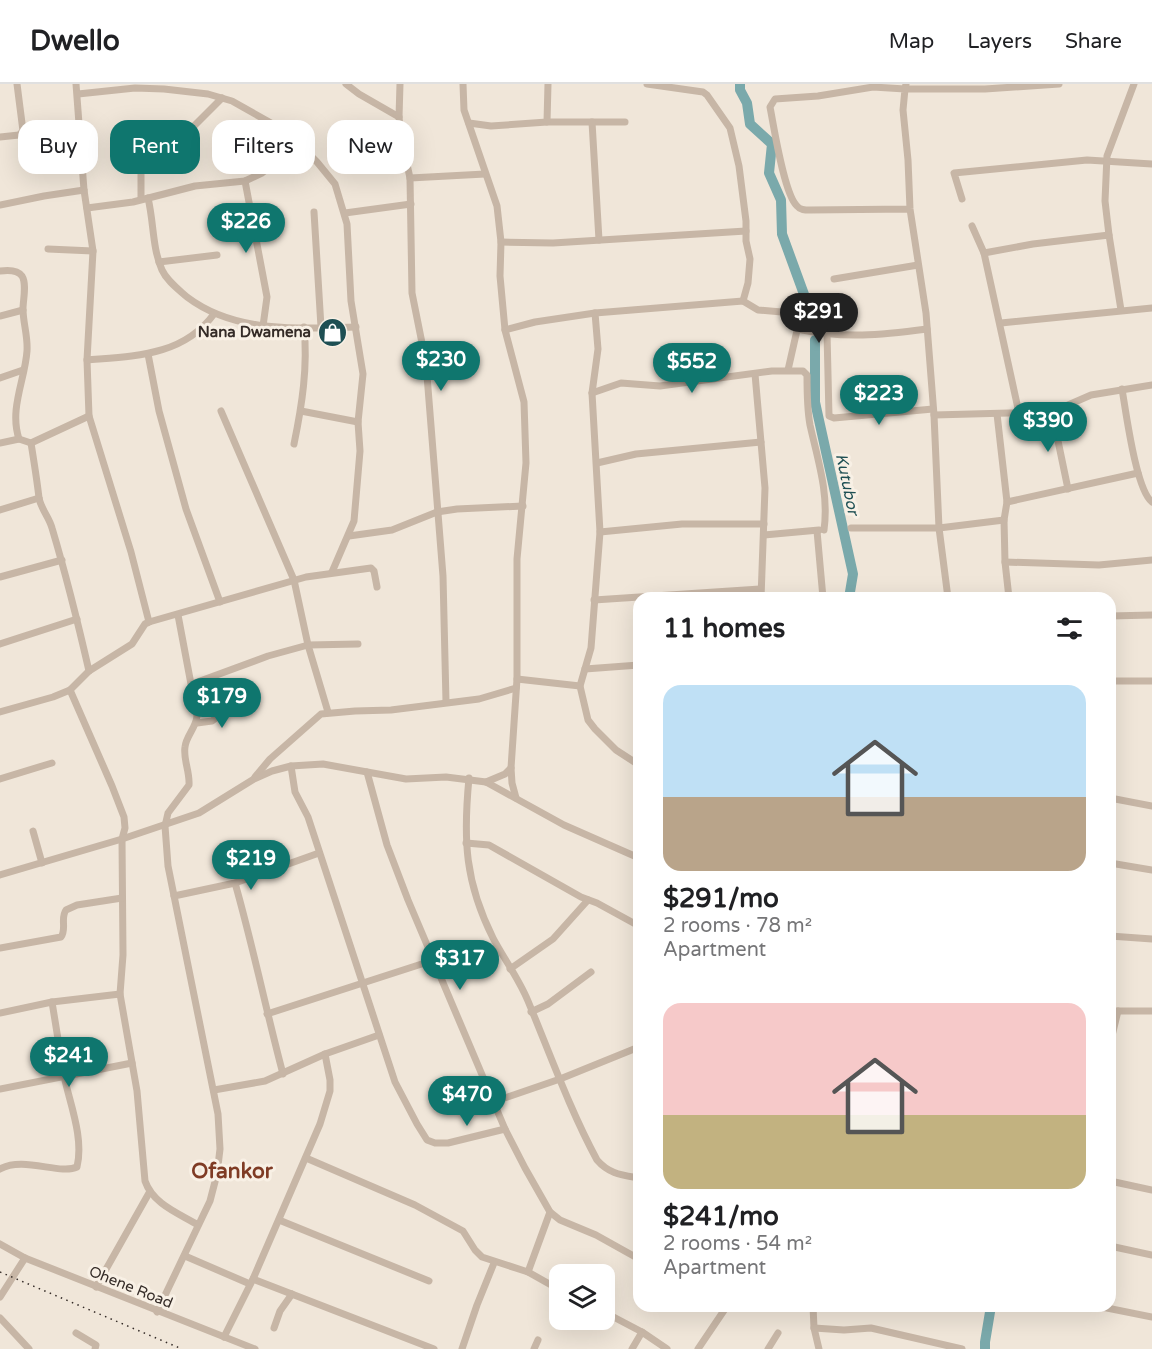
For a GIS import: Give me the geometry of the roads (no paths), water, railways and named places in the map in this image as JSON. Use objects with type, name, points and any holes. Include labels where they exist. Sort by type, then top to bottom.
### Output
[{"type":"street","points":[[0,137],[19,135],[23,131],[17,84]]},
{"type":"street","points":[[76,84],[84,190],[93,251],[87,360],[89,416],[131,552],[149,622]]},
{"type":"street","points":[[346,84],[399,117]]},
{"type":"street","points":[[400,84],[400,137],[410,178],[411,280],[415,314],[426,363],[443,576],[446,702]]},
{"type":"street","points":[[463,84],[464,110],[497,206],[505,330],[524,402],[526,463],[517,559],[517,679],[511,768],[516,798]]},
{"type":"street","points":[[548,84],[548,122]]},
{"type":"street","points":[[647,84],[703,92],[724,118],[733,137],[739,166],[750,259],[750,275],[743,301]]},
{"type":"street","points":[[910,209],[802,210],[796,206],[790,197],[771,107],[775,99],[818,96],[873,87],[985,89],[1059,84]]},
{"type":"street","points":[[1121,310],[1105,201],[1106,162],[1109,145],[1133,84]]},
{"type":"street","points":[[905,86],[903,110],[910,209],[924,292],[934,412],[939,528],[947,592]]},
{"type":"street","points":[[78,94],[135,88],[175,87],[232,100],[266,120]]},
{"type":"street","points":[[222,98],[186,134],[145,157],[141,165],[145,199],[153,218],[153,238],[164,273],[175,287],[195,303],[230,320],[263,326],[356,327]]},
{"type":"street","points":[[469,123],[491,126],[548,122],[625,122]]},
{"type":"street","points":[[592,122],[599,240]]},
{"type":"street","points":[[315,161],[335,184],[345,213],[349,239],[351,301],[363,374],[358,422],[360,451],[354,521],[332,572]]},
{"type":"street","points":[[962,199],[954,172],[1065,162],[1152,164]]},
{"type":"street","points":[[87,208],[145,199],[195,186],[245,181],[260,174]]},
{"type":"street","points":[[410,178],[485,174]]},
{"type":"street","points":[[245,181],[267,297],[263,326]]},
{"type":"street","points":[[0,205],[84,190]]},
{"type":"street","points":[[345,213],[411,204]]},
{"type":"street","points":[[314,212],[321,327]]},
{"type":"street","points":[[972,226],[984,253],[1001,323],[1018,413]]},
{"type":"street","points":[[501,242],[553,243],[746,231]]},
{"type":"street","points":[[984,253],[1023,245],[1109,235]]},
{"type":"street","points":[[48,249],[93,251]]},
{"type":"street","points":[[159,262],[218,255]]},
{"type":"street","points":[[834,279],[918,265]]},
{"type":"street","points":[[0,271],[11,270],[22,276],[23,310],[28,345],[17,406],[17,426],[20,439]]},
{"type":"street","points":[[505,330],[535,322],[596,314],[743,301],[758,310],[797,314],[800,317],[788,370]]},
{"type":"street","points":[[1001,323],[1152,308]]},
{"type":"street","points":[[0,316],[23,310]]},
{"type":"street","points":[[87,360],[148,354],[177,344],[200,332],[214,314]]},
{"type":"street","points":[[596,314],[598,349],[592,393],[600,532],[591,648],[580,686],[588,720],[616,750],[633,761]]},
{"type":"street","points":[[294,444],[301,411],[307,353],[304,327]]},
{"type":"street","points":[[797,329],[870,337],[927,329]]},
{"type":"street","points":[[827,333],[830,416],[834,418],[934,412],[997,414],[1052,412],[1091,395],[1152,385]]},
{"type":"street","points":[[148,354],[159,411],[183,498],[220,602]]},
{"type":"street","points":[[0,378],[23,370]]},
{"type":"street","points":[[592,393],[621,383],[660,386],[788,370],[803,371],[807,375],[810,423],[819,457],[826,502],[823,530],[823,592]]},
{"type":"street","points":[[754,374],[765,488],[760,592]]},
{"type":"street","points":[[1122,389],[1138,473],[1148,499],[1152,502]]},
{"type":"street","points":[[221,411],[294,580],[308,645],[328,712]]},
{"type":"street","points":[[301,411],[358,422]]},
{"type":"street","points":[[1052,412],[1068,489]]},
{"type":"street","points":[[997,414],[1007,502],[1004,520],[1008,592]]},
{"type":"street","points":[[0,443],[20,439],[31,443],[89,416]]},
{"type":"street","points":[[597,464],[636,454],[761,442]]},
{"type":"street","points":[[31,443],[39,498],[50,521],[62,560],[89,671]]},
{"type":"street","points":[[1007,502],[1138,473]]},
{"type":"street","points":[[0,510],[39,498]]},
{"type":"street","points":[[348,536],[392,530],[437,512],[482,506],[523,506]]},
{"type":"street","points":[[851,528],[939,528],[1004,520]]},
{"type":"street","points":[[600,532],[682,524],[764,524]]},
{"type":"street","points":[[764,535],[823,530]]},
{"type":"street","points":[[0,577],[62,560]]},
{"type":"street","points":[[1005,562],[1099,565],[1152,560]]},
{"type":"street","points":[[0,712],[70,690],[89,671],[132,644],[145,624],[149,622],[294,580],[332,572],[371,568],[374,571],[377,587]]},
{"type":"street","points":[[715,592],[760,589]]},
{"type":"street","points":[[594,600],[633,597]]},
{"type":"street","points":[[157,1312],[210,1200],[217,1174],[220,1149],[214,1090],[168,866],[165,826],[168,813],[189,785],[184,749],[197,723],[198,716],[178,615]]},
{"type":"street","points":[[1116,616],[1152,615]]},
{"type":"street","points":[[0,645],[77,619]]},
{"type":"street","points":[[192,684],[268,656],[308,645],[358,644]]},
{"type":"street","points":[[585,669],[633,665]]},
{"type":"street","points":[[517,679],[580,686]]},
{"type":"street","points":[[1116,681],[1152,681]]},
{"type":"street","points":[[254,779],[270,759],[314,719],[328,712],[391,710],[490,697],[516,688]]},
{"type":"street","points":[[70,690],[124,817],[125,828],[122,839],[123,954],[120,994],[137,1091],[145,1181],[149,1193],[162,1204],[198,1225]]},
{"type":"street","points":[[197,723],[212,721],[235,703]]},
{"type":"street","points":[[0,779],[52,763]]},
{"type":"street","points":[[0,875],[165,826],[199,813],[254,779],[291,766],[323,764],[406,780],[446,777],[486,782],[564,825],[633,855]]},
{"type":"street","points":[[291,766],[295,792],[308,817],[379,1035],[406,1106],[427,1140],[435,1143],[448,1143],[505,1129]]},
{"type":"street","points":[[486,782],[505,774],[511,768]]},
{"type":"street","points":[[367,772],[387,845],[493,1102],[550,1212],[560,1220],[596,1235],[633,1256]]},
{"type":"street","points":[[468,778],[466,843],[470,875],[480,909],[528,1002],[597,1160],[614,1174],[633,1177]]},
{"type":"street","points":[[1116,799],[1152,806]]},
{"type":"street","points":[[33,831],[42,863]]},
{"type":"street","points":[[466,843],[489,846],[633,922]]},
{"type":"street","points":[[174,896],[235,883],[319,854]]},
{"type":"street","points":[[1116,864],[1152,870]]},
{"type":"street","points":[[235,883],[254,951],[267,1014],[283,1074]]},
{"type":"street","points":[[0,948],[61,937],[64,931],[63,917],[66,910],[77,905],[122,898]]},
{"type":"street","points":[[510,969],[553,939],[588,900]]},
{"type":"street","points":[[1116,936],[1152,939]]},
{"type":"street","points":[[267,1014],[434,960]]},
{"type":"street","points":[[531,1012],[548,1004],[591,972]]},
{"type":"street","points":[[0,1013],[52,1002],[120,994]]},
{"type":"street","points":[[0,1169],[9,1165],[23,1164],[69,1169],[77,1167],[79,1155],[77,1130],[64,1076],[52,1002]]},
{"type":"street","points":[[1116,1011],[1152,1011]]},
{"type":"street","points":[[214,1090],[243,1086],[283,1074],[325,1054],[379,1035]]},
{"type":"street","points":[[493,1102],[633,1049]]},
{"type":"street","points":[[224,1337],[279,1220],[320,1124],[330,1091],[325,1054]]},
{"type":"street","points":[[0,1089],[132,1063]]},
{"type":"street","points":[[306,1158],[415,1204],[463,1231],[482,1257],[494,1263],[528,1272],[549,1284]]},
{"type":"street","points":[[1116,1182],[1152,1190]]},
{"type":"street","points":[[96,1287],[149,1193]]},
{"type":"street","points":[[528,1272],[550,1212]]},
{"type":"street","points":[[279,1220],[429,1281]]},
{"type":"street","name":"Ohene Road","points":[[0,1244],[25,1258],[255,1349]]},
{"type":"street","points":[[1116,1247],[1152,1255]]},
{"type":"street","points":[[185,1256],[292,1294],[434,1349]]},
{"type":"street","points":[[0,1297],[25,1258]]},
{"type":"street","points":[[462,1349],[494,1263]]},
{"type":"street","points":[[274,1328],[280,1311],[292,1294]]},
{"type":"street","points":[[1116,1310],[1152,1317]]},
{"type":"street","points":[[698,1349],[723,1312]]},
{"type":"street","points":[[813,1312],[819,1349]]},
{"type":"street","points":[[0,1318],[29,1349]]},
{"type":"street","points":[[615,1318],[667,1349]]},
{"type":"street","points":[[814,1328],[844,1330],[871,1328],[962,1349]]},
{"type":"street","points":[[632,1349],[642,1332]]},
{"type":"street","points":[[76,1333],[93,1342],[96,1345],[95,1349]]},
{"type":"street","points":[[768,1349],[778,1333]]},
{"type":"street","points":[[534,1349],[538,1340]]},
{"type":"waterway","name":"Kutubor","points":[[740,84],[740,90],[747,103],[750,124],[772,144],[769,173],[781,200],[782,234],[805,297],[813,327]]},
{"type":"waterway","name":"Kutubor","points":[[815,340],[815,402],[853,574],[850,592]]},
{"type":"waterway","name":"Kutubor","points":[[985,1349],[990,1312]]},
{"type":"railway","points":[[0,1272],[182,1349]]},
{"type":"place","name":"Nana Dwamena","points":[[332,332]]},
{"type":"district","name":"Ofankor","points":[[232,1171]]}]
